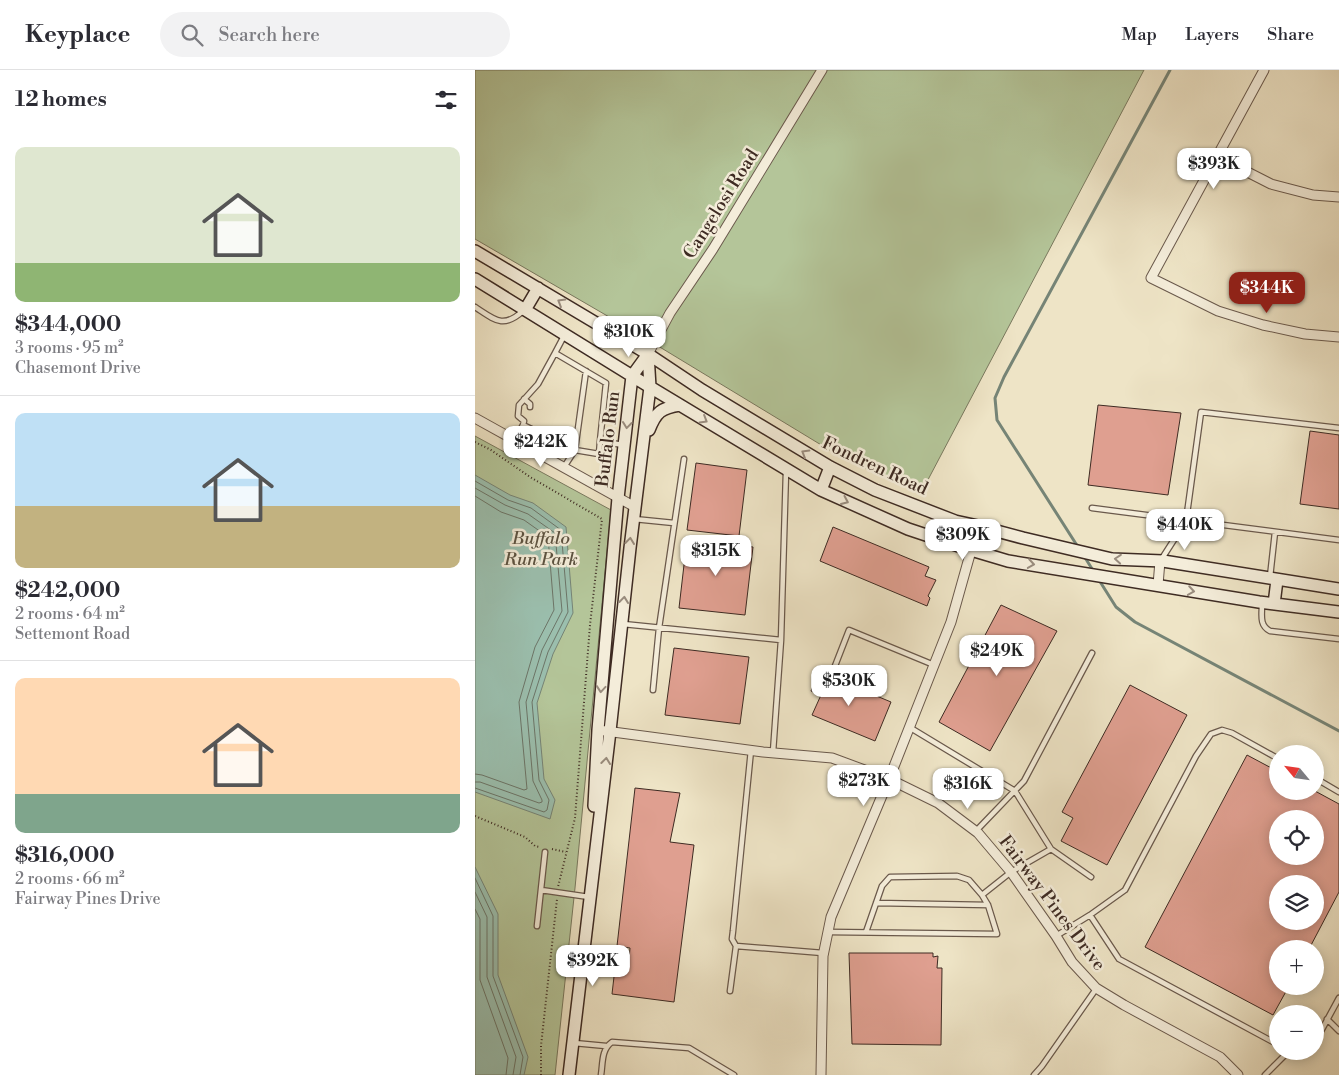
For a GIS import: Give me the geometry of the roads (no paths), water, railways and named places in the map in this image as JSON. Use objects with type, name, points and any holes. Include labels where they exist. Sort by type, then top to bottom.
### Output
[{"type":"main road","name":"Fondren Road","points":[[475,251],[648,354],[702,390],[830,467],[875,490],[955,522],[1112,559],[1160,561],[1339,589]]},
{"type":"main road","points":[[475,279],[650,388],[821,490],[908,529],[1008,561],[1268,603],[1339,612]]},
{"type":"main road","points":[[525,310],[538,288]]},
{"type":"main road","name":"Buffalo Run","points":[[590,897],[598,730],[618,498],[633,376],[648,354]]},
{"type":"main road","name":"Buffalo Run","points":[[569,1075],[633,519],[650,388],[648,354]]},
{"type":"main road","points":[[643,448],[656,415],[663,408],[680,405]]},
{"type":"main road","points":[[821,490],[830,467]]},
{"type":"main road","points":[[1268,603],[1273,579]]},
{"type":"street","name":"Cangelosi Road","points":[[648,354],[669,313],[713,249],[822,70]]},
{"type":"street","points":[[1264,70],[1151,278],[1218,311],[1263,326],[1305,334],[1339,337]]},
{"type":"street","points":[[1218,157],[1271,184],[1313,195],[1339,197]]},
{"type":"street","points":[[475,418],[635,507]]},
{"type":"street","points":[[821,1075],[823,952],[831,917],[889,779],[951,622],[978,526]]},
{"type":"street","points":[[1158,585],[1160,561]]},
{"type":"street","name":"Fairway Pines Drive","points":[[598,730],[773,753],[831,758],[889,779],[938,803],[975,831],[1011,872],[1072,962],[1096,988],[1123,1005],[1220,1057],[1238,1075]]},
{"type":"lane","points":[[475,307],[501,321],[508,322],[515,319],[525,310]]},
{"type":"lane","points":[[555,353],[606,384],[598,435],[601,441],[599,454],[575,450],[523,423],[518,416],[519,405],[537,384],[565,335]]},
{"type":"lane","points":[[563,467],[575,450],[579,418],[584,407],[586,394],[586,371]]},
{"type":"lane","points":[[524,399],[530,404],[530,407]]},
{"type":"lane","points":[[1160,561],[1187,521],[1201,412],[1339,428]]},
{"type":"lane","points":[[515,440],[523,423],[529,417]]},
{"type":"lane","points":[[579,418],[585,419]]},
{"type":"lane","points":[[577,433],[583,433]]},
{"type":"lane","points":[[601,441],[625,445]]},
{"type":"lane","points":[[653,690],[659,628],[683,459]]},
{"type":"lane","points":[[773,753],[781,640],[786,469]]},
{"type":"lane","points":[[1092,508],[1339,540]]},
{"type":"lane","points":[[633,519],[674,523]]},
{"type":"lane","points":[[1273,579],[1275,532]]},
{"type":"lane","points":[[1268,603],[1261,620],[1266,629],[1339,639]]},
{"type":"lane","points":[[621,624],[781,640]]},
{"type":"lane","points":[[833,671],[849,630],[934,666]]},
{"type":"lane","points":[[975,831],[1024,781],[1092,652]]},
{"type":"lane","points":[[909,727],[1015,790],[1051,848],[1091,877]]},
{"type":"lane","points":[[1056,936],[1125,890],[1196,756],[1211,734],[1222,730],[1233,733],[1269,753]]},
{"type":"lane","points":[[730,991],[736,946],[732,939],[751,750]]},
{"type":"lane","points":[[1324,783],[1339,792]]},
{"type":"lane","points":[[982,895],[1011,872],[1051,848]]},
{"type":"lane","points":[[537,926],[544,850]]},
{"type":"lane","points":[[828,932],[997,934],[988,905],[982,895],[969,880],[957,876],[890,877],[882,886],[866,932]]},
{"type":"lane","points":[[541,890],[590,897]]},
{"type":"lane","points":[[876,903],[988,905]]},
{"type":"lane","points":[[1090,915],[1119,959],[1269,1040]]},
{"type":"lane","points":[[736,946],[823,952]]},
{"type":"lane","points":[[1034,1075],[1096,988]]},
{"type":"lane","points":[[1324,1025],[1339,998]]},
{"type":"lane","points":[[1327,1019],[1339,1031]]},
{"type":"lane","points":[[573,1043],[606,1046],[612,1042],[689,1048],[734,1075]]},
{"type":"lane","points":[[601,1075],[606,1046]]},
{"type":"lane","points":[[1265,1075],[1279,1060]]},
{"type":"water","points":[[475,475],[510,495],[533,503],[566,527],[573,613],[553,654],[537,703],[544,779],[555,800],[550,819],[475,792]]},
{"type":"water","points":[[475,867],[498,914],[498,975],[528,1057],[524,1075],[475,1075]]},
{"type":"waterway","points":[[1078,547],[997,420],[995,398],[1004,377],[1170,70]]},
{"type":"waterway","points":[[1084,556],[1094,572]]},
{"type":"waterway","points":[[1099,580],[1116,607],[1135,622],[1339,731]]},
{"type":"park label","name":"Buffalo Run Park","points":[[541,548]]}]
